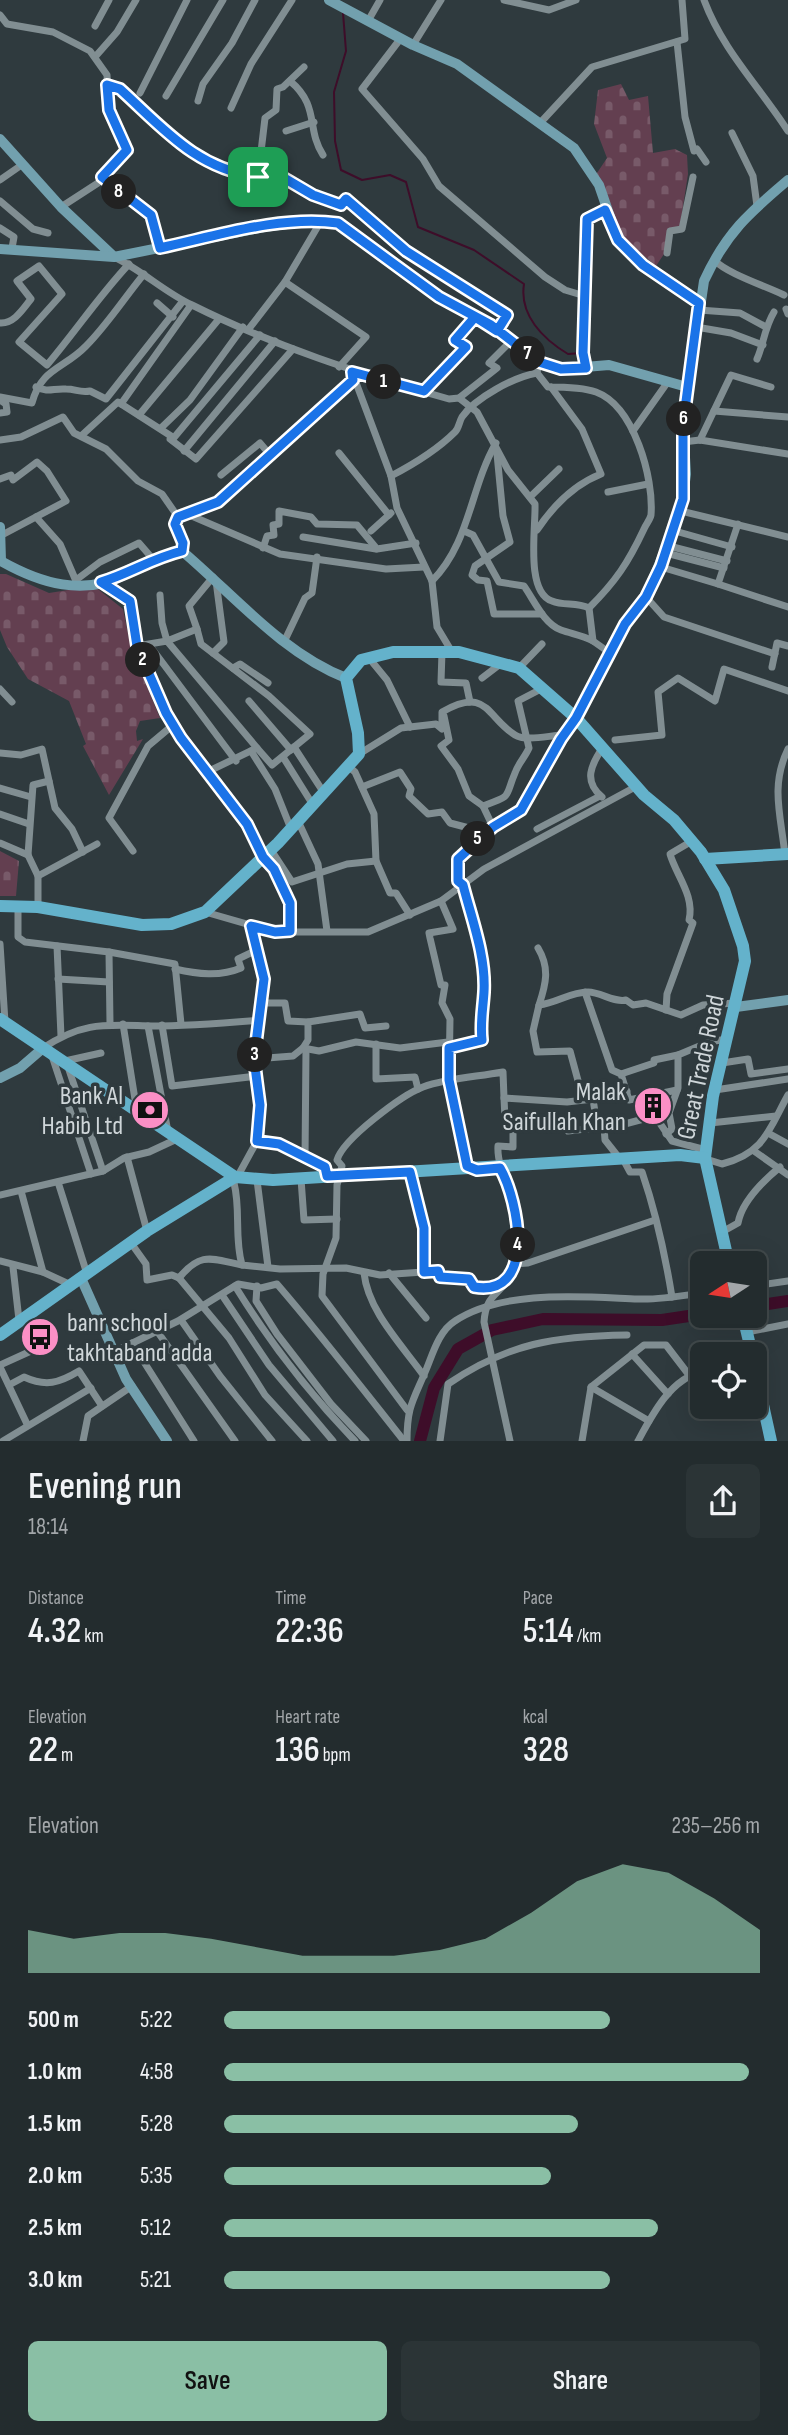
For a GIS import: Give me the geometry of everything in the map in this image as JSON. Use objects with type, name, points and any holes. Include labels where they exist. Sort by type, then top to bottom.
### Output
[{"type":"main road","name":"Great Trade Road","points":[[369,658],[393,652],[447,652],[504,662],[519,668],[609,743],[637,786],[692,841],[724,890],[743,946],[745,966],[715,1090],[706,1154],[726,1251]]},
{"type":"main road","points":[[0,906],[38,907],[142,925],[171,925],[205,912],[267,854],[359,754],[358,733],[346,678],[361,660],[369,658]]},
{"type":"main road","points":[[705,859],[787,855]]},
{"type":"main road","points":[[3,1021],[235,1177],[257,1180],[301,1179],[706,1154]]},
{"type":"main road","points":[[0,1335],[147,1231],[235,1177]]},
{"type":"main road","points":[[746,1328],[749,1342]]},
{"type":"main road","points":[[766,1419],[771,1441]]},
{"type":"street","points":[[94,26],[109,0]]},
{"type":"street","points":[[94,57],[117,32],[136,0]]},
{"type":"street","points":[[140,93],[187,0]]},
{"type":"street","points":[[166,96],[223,0]]},
{"type":"street","points":[[198,101],[204,85],[232,43],[255,0]]},
{"type":"street","points":[[231,108],[251,64],[292,0]]},
{"type":"street","points":[[329,0],[348,4],[368,21],[457,64],[541,122],[575,148],[592,172],[618,240],[643,265],[699,306],[740,313],[766,327]]},
{"type":"street","points":[[368,21],[380,0]]},
{"type":"street","points":[[413,45],[441,0]]},
{"type":"street","points":[[504,0],[549,10],[576,0]]},
{"type":"street","points":[[541,122],[592,67],[685,39],[682,0]]},
{"type":"street","points":[[704,0],[724,45],[763,92],[788,131]]},
{"type":"street","points":[[0,15],[7,24],[52,32],[90,51],[107,75],[109,110],[127,150],[102,177],[61,207]]},
{"type":"street","points":[[401,38],[362,89],[423,159],[439,186],[545,277],[565,289],[585,296]]},
{"type":"street","points":[[677,42],[687,129],[695,150],[706,162]]},
{"type":"street","points":[[258,177],[265,118],[276,110],[277,89],[304,67]]},
{"type":"street","points":[[290,81],[304,92],[314,122],[316,145],[323,155]]},
{"type":"street","points":[[107,85],[120,89],[179,144],[233,174],[284,178],[313,195],[341,205],[346,199],[406,251],[507,315],[497,331]]},
{"type":"street","points":[[286,131],[314,122]]},
{"type":"street","points":[[732,133],[753,176],[757,206]]},
{"type":"street","points":[[0,139],[61,207],[114,257],[187,303],[219,319],[339,367],[352,376],[449,399],[459,398],[497,368],[489,363],[511,341]]},
{"type":"street","points":[[1,178],[23,164]]},
{"type":"street","points":[[102,177],[151,215],[160,248]]},
{"type":"street","points":[[667,253],[670,231],[682,229],[693,177]]},
{"type":"street","points":[[254,1059],[293,1056],[305,1048],[319,1051],[356,1042],[400,1048],[482,1040],[480,1015],[484,993],[481,956],[463,885],[458,881],[458,859],[493,827],[521,810],[576,718],[625,624],[646,597],[661,567],[681,510],[686,474],[683,442],[687,387],[699,306],[714,260],[743,218],[788,180]]},
{"type":"street","points":[[0,201],[33,229],[48,233]]},
{"type":"street","points":[[586,368],[583,353],[587,219],[605,210]]},
{"type":"street","points":[[161,428],[190,400],[285,282],[321,221]]},
{"type":"street","points":[[3,249],[114,257],[264,227],[321,221],[338,223],[439,297],[511,341],[538,368],[548,387],[551,387],[582,429],[601,474],[576,487],[536,530]]},
{"type":"street","points":[[0,228],[14,237],[3,249]]},
{"type":"street","points":[[714,260],[729,272],[752,279],[783,295]]},
{"type":"street","points":[[0,323],[6,323],[19,314],[31,299],[17,281],[39,267],[62,294],[19,342],[47,365],[79,328],[104,291],[129,264]]},
{"type":"street","points":[[0,398],[32,403],[36,387],[52,370],[88,345],[144,274]]},
{"type":"street","points":[[285,282],[366,337],[339,367]]},
{"type":"street","points":[[157,303],[173,317]]},
{"type":"street","points":[[36,387],[49,393],[67,388],[80,393],[90,391],[106,400],[169,318],[187,303]]},
{"type":"street","points":[[121,404],[187,303]]},
{"type":"street","points":[[757,359],[766,327],[774,312]]},
{"type":"street","points":[[424,391],[466,347],[455,340],[475,317]]},
{"type":"street","points":[[139,415],[219,319]]},
{"type":"street","points":[[696,327],[731,333],[763,345]]},
{"type":"street","points":[[171,440],[260,335]]},
{"type":"street","points":[[184,451],[275,341]]},
{"type":"street","points":[[81,436],[113,405],[121,404],[161,428],[171,436],[171,440],[196,459],[293,349]]},
{"type":"street","points":[[391,477],[417,462],[457,430],[462,418],[471,408],[518,376],[538,368],[609,365],[687,387]]},
{"type":"street","points":[[700,440],[731,375],[771,387]]},
{"type":"street","points":[[182,551],[183,543],[175,524],[178,517],[213,506],[271,456],[352,376]]},
{"type":"street","points":[[352,376],[391,477],[397,508],[416,543],[432,582],[433,617],[447,652],[441,682],[466,684],[470,702]]},
{"type":"street","points":[[633,431],[667,383]]},
{"type":"street","points":[[551,387],[596,393],[616,405],[633,431],[648,484],[650,515],[633,555],[620,576],[589,608]]},
{"type":"street","points":[[0,398],[6,404],[6,412],[0,413]]},
{"type":"street","points":[[459,398],[471,408],[496,443],[508,470],[535,504],[533,564],[540,592],[551,601],[578,603],[589,608]]},
{"type":"street","points":[[715,411],[788,417]]},
{"type":"street","points":[[0,440],[21,437],[62,417],[74,433],[106,449],[138,481],[162,494],[178,517]]},
{"type":"street","points":[[683,442],[700,440],[788,454]]},
{"type":"street","points":[[221,475],[260,443],[271,456]]},
{"type":"street","points":[[432,582],[444,569],[464,531],[477,486],[496,443]]},
{"type":"street","points":[[496,443],[503,516],[510,542],[475,566],[472,575],[478,580],[487,581],[494,614],[542,614]]},
{"type":"street","points":[[339,453],[388,515]]},
{"type":"street","points":[[0,479],[10,475],[13,480],[37,462],[47,471],[66,501],[1,531],[1,561],[48,584],[101,582],[125,575],[152,558],[182,551]]},
{"type":"street","points":[[530,497],[559,469]]},
{"type":"street","points":[[608,492],[648,484]]},
{"type":"street","points":[[371,530],[397,508]]},
{"type":"street","points":[[681,510],[788,537]]},
{"type":"street","points":[[263,548],[267,536],[274,535],[273,525],[279,524],[279,511],[311,517],[317,524],[357,525],[377,549]]},
{"type":"street","points":[[187,514],[220,526],[228,533],[263,548],[287,555],[317,557],[386,569],[424,567]]},
{"type":"street","points":[[36,517],[60,544],[77,582]]},
{"type":"street","points":[[718,584],[738,524]]},
{"type":"street","points":[[464,531],[473,535],[499,582],[524,586],[542,614],[559,629],[577,632],[610,653]]},
{"type":"street","points":[[675,531],[732,547]]},
{"type":"street","points":[[303,537],[377,549],[416,543]]},
{"type":"street","points":[[77,582],[100,562],[139,543],[152,558]]},
{"type":"street","points":[[668,549],[726,565]]},
{"type":"street","points":[[182,551],[284,642],[318,667],[346,678]]},
{"type":"street","points":[[284,642],[305,598],[312,593],[317,557]]},
{"type":"street","points":[[661,567],[788,607]]},
{"type":"street","points":[[160,595],[162,623],[167,641],[254,749],[272,765],[310,734],[269,696],[201,644],[189,606],[214,579]]},
{"type":"street","points":[[213,653],[224,642],[214,579]]},
{"type":"street","points":[[101,582],[130,601],[137,646],[173,725],[267,854],[290,903],[290,931]]},
{"type":"street","points":[[646,597],[664,617],[775,654]]},
{"type":"street","points":[[589,608],[593,640]]},
{"type":"street","points":[[137,646],[150,646],[197,629]]},
{"type":"street","points":[[772,667],[777,643],[788,646]]},
{"type":"street","points":[[519,668],[542,644]]},
{"type":"street","points":[[150,646],[236,761]]},
{"type":"street","points":[[369,658],[387,680],[411,727]]},
{"type":"street","points":[[482,678],[504,662]]},
{"type":"street","points":[[233,668],[240,664],[268,683]]},
{"type":"street","points":[[608,803],[590,783],[590,771],[609,743],[662,735],[658,692],[678,678],[715,701],[724,669],[788,691]]},
{"type":"street","points":[[483,806],[506,797],[511,791],[516,769],[529,748],[519,701],[544,688]]},
{"type":"street","points":[[2,693],[12,702]]},
{"type":"street","points":[[249,701],[292,749],[324,793]]},
{"type":"street","points":[[442,712],[470,702],[486,705],[514,735],[528,738],[565,735]]},
{"type":"street","points":[[359,754],[401,728],[436,724],[442,729],[442,712]]},
{"type":"street","points":[[442,712],[449,740],[441,746],[458,769],[469,796],[483,806],[493,827]]},
{"type":"street","points":[[133,851],[108,818],[148,746],[173,725]]},
{"type":"street","points":[[0,753],[21,755],[42,749],[55,808],[72,829],[83,852]]},
{"type":"street","points":[[209,771],[236,761],[254,749]]},
{"type":"street","points":[[254,749],[319,873],[327,931]]},
{"type":"street","points":[[787,855],[777,772],[788,749]]},
{"type":"street","points":[[283,757],[313,805]]},
{"type":"street","points":[[348,766],[355,772],[377,827],[376,862],[390,893],[397,893],[410,915]]},
{"type":"street","points":[[362,787],[400,772],[411,789],[409,796],[419,808],[428,814],[442,812],[450,823],[469,828],[479,838]]},
{"type":"street","points":[[38,907],[38,876],[28,855],[31,797],[33,785],[49,781]]},
{"type":"street","points":[[205,912],[275,932],[368,932],[441,901],[499,861],[637,786]]},
{"type":"street","points":[[0,788],[31,797]]},
{"type":"street","points":[[537,829],[600,796]]},
{"type":"street","points":[[0,814],[29,824]]},
{"type":"street","points":[[783,829],[788,819]]},
{"type":"street","points":[[666,1010],[667,995],[692,923],[689,920],[691,910],[684,885],[670,854],[692,841]]},
{"type":"street","points":[[0,843],[28,855]]},
{"type":"street","points":[[38,876],[97,844]]},
{"type":"street","points":[[267,854],[292,882],[347,864],[376,862]]},
{"type":"street","points":[[441,901],[453,929],[429,933],[429,938],[441,985],[445,985],[442,1003],[450,1019],[449,1080],[467,1166],[477,1170]]},
{"type":"street","points":[[18,907],[19,937],[25,942],[161,959],[175,964],[181,1024]]},
{"type":"street","points":[[242,1265],[236,1237],[238,1197],[235,1177],[257,1141],[260,1105],[254,1059],[261,1020],[264,979],[251,926]]},
{"type":"street","points":[[0,944],[3,1021]]},
{"type":"street","points":[[57,946],[61,1036],[56,1058],[91,1174]]},
{"type":"street","points":[[538,948],[547,963],[545,986],[533,1031],[537,1052],[570,1051],[583,1099]]},
{"type":"street","points":[[175,970],[193,974],[231,972],[241,968],[238,959],[257,950]]},
{"type":"street","points":[[109,952],[110,1023]]},
{"type":"street","points":[[58,979],[109,982]]},
{"type":"street","points":[[585,992],[612,1070],[621,1073],[709,1042],[728,1039]]},
{"type":"street","points":[[539,1005],[585,992],[600,993],[620,1002],[626,1000],[633,1005],[646,1003],[681,1014],[703,1005],[788,1000]]},
{"type":"street","points":[[262,1003],[285,1003],[288,1021],[308,1022],[360,1014],[365,1028],[386,1026]]},
{"type":"street","points":[[61,1036],[110,1023],[148,1026],[261,1020]]},
{"type":"street","points":[[305,1159],[305,1048],[308,1022]]},
{"type":"street","points":[[123,1024],[137,1112]]},
{"type":"street","points":[[162,1025],[172,1086],[257,1076]]},
{"type":"street","points":[[0,1195],[103,1171],[127,1157],[149,1152],[172,1136],[148,1026]]},
{"type":"street","points":[[376,1044],[376,1079],[415,1077],[418,1089]]},
{"type":"street","points":[[0,1078],[20,1068],[56,1058],[101,1053]]},
{"type":"street","points":[[666,1134],[672,1129],[669,1114],[677,1090],[678,1055]]},
{"type":"street","points":[[56,1058],[103,1171]]},
{"type":"street","points":[[722,1063],[748,1059],[751,1074],[788,1069]]},
{"type":"street","points":[[407,1410],[322,1296],[336,1238],[334,1176],[338,1155],[358,1130],[418,1089],[449,1080],[503,1072],[505,1119],[513,1119],[513,1147],[498,1146],[497,1161],[508,1185],[521,1239],[509,1278],[500,1285],[485,1306],[484,1322],[510,1441]]},
{"type":"street","points":[[621,1073],[629,1100],[677,1090]]},
{"type":"street","points":[[715,1090],[788,1079]]},
{"type":"street","points":[[504,1098],[567,1102],[626,1091]]},
{"type":"street","points":[[568,1130],[604,1127],[655,1116],[666,1134],[677,1144],[706,1154],[722,1164],[754,1151],[768,1133],[787,1098]]},
{"type":"street","points":[[593,1099],[595,1112],[604,1127],[605,1140],[630,1172],[642,1172],[652,1196],[664,1244],[672,1297]]},
{"type":"street","points":[[710,1123],[777,1115],[788,1118]]},
{"type":"street","points":[[768,1133],[788,1144]]},
{"type":"street","points":[[257,1141],[279,1144],[325,1167],[334,1176]]},
{"type":"street","points":[[754,1151],[788,1175]]},
{"type":"street","points":[[127,1157],[147,1231]]},
{"type":"street","points":[[721,1232],[738,1223],[740,1211],[780,1167]]},
{"type":"street","points":[[410,1172],[424,1228],[424,1272]]},
{"type":"street","points":[[301,1179],[304,1220],[337,1219]]},
{"type":"street","points":[[257,1180],[268,1267]]},
{"type":"street","points":[[58,1182],[80,1279],[132,1387],[167,1441]]},
{"type":"street","points":[[22,1191],[43,1272]]},
{"type":"street","points":[[513,1264],[528,1263],[656,1220]]},
{"type":"street","points":[[131,1243],[146,1264],[147,1280],[172,1276],[179,1278],[204,1306],[265,1395],[307,1441]]},
{"type":"street","points":[[179,1278],[193,1262],[203,1259],[242,1265],[327,1268],[364,1273],[438,1271],[440,1277],[469,1279],[474,1287],[483,1289],[500,1285]]},
{"type":"street","points":[[0,1261],[13,1267],[80,1279]]},
{"type":"street","points":[[13,1267],[23,1318],[42,1346],[0,1366],[27,1424]]},
{"type":"street","points":[[364,1273],[366,1289],[375,1307],[424,1376]]},
{"type":"street","points":[[389,1273],[426,1318]]},
{"type":"street","points":[[767,1284],[788,1281]]},
{"type":"street","points":[[114,1352],[181,1320],[235,1286],[277,1284],[319,1331],[376,1408],[406,1441]]},
{"type":"street","points":[[235,1286],[262,1331],[294,1373],[355,1441]]},
{"type":"street","points":[[257,1286],[256,1301],[277,1334],[331,1404],[366,1441]]},
{"type":"street","points":[[222,1295],[270,1365],[333,1441]]},
{"type":"street","points":[[406,1441],[407,1410],[439,1339],[454,1321],[485,1306],[590,1295],[640,1299],[690,1295]]},
{"type":"street","points":[[181,1320],[220,1376],[272,1441]]},
{"type":"street","points":[[747,1332],[788,1324]]},
{"type":"street","points":[[157,1331],[235,1441]]},
{"type":"street","points":[[440,1441],[448,1384],[491,1357],[539,1341],[573,1336],[627,1335]]},
{"type":"street","points":[[132,1343],[194,1441]]},
{"type":"street","points":[[582,1441],[591,1387],[644,1345],[666,1345],[689,1374],[668,1394],[638,1441]]},
{"type":"street","points":[[632,1354],[668,1394]]},
{"type":"street","points":[[9,1385],[24,1377],[41,1384],[60,1382],[79,1371],[102,1406]]},
{"type":"street","points":[[83,1441],[88,1416],[132,1387]]},
{"type":"street","points":[[591,1387],[649,1421]]},
{"type":"street","points":[[1,1441],[27,1424],[49,1416],[91,1388]]},
{"type":"green space","points":[[621,84],[629,100],[648,96],[653,153],[675,149],[687,155],[688,174],[680,226],[667,229],[666,251],[656,266],[621,237],[597,173],[607,158],[594,124],[598,90]]},
{"type":"green space","points":[[0,574],[6,574],[49,593],[94,586],[123,609],[131,648],[160,718],[140,721],[136,731],[137,741],[143,739],[109,795],[83,746],[86,744],[69,701],[28,679],[7,647],[0,630]]},
{"type":"green space","points":[[0,851],[19,861],[16,896],[0,896]]},
{"type":"waterway","points":[[343,13],[346,51],[334,92],[335,141],[341,170],[362,180],[390,175],[406,182],[418,227],[474,250],[524,284],[525,306],[535,325],[550,341],[568,354],[582,353]]},
{"type":"waterway","points":[[767,1304],[788,1301]]},
{"type":"waterway","points":[[420,1441],[434,1388],[458,1349],[492,1330],[543,1319],[662,1320],[690,1316]]},
{"type":"place","name":"Malak Saifullah Khan","points":[[653,1106]]},
{"type":"place","name":"Bank Al Habib Ltd","points":[[150,1110]]},
{"type":"place","name":"banr school takhtaband adda","points":[[40,1337]]},
{"type":"route","points":[[258,177],[233,174],[179,144],[153,123],[120,89],[107,85],[109,110],[127,150],[102,177],[151,215],[160,248],[264,227],[318,220],[338,223],[378,249],[439,297],[491,325],[497,331],[539,362],[561,369],[586,368],[583,321],[587,219],[605,210],[618,240],[643,265],[699,303],[683,424],[686,474],[683,499],[661,566],[646,597],[625,624],[576,718],[521,810],[493,827],[469,846],[458,859],[458,881],[463,885],[481,956],[484,993],[480,1015],[482,1040],[449,1048],[449,1080],[467,1166],[477,1170],[500,1168],[508,1185],[521,1239],[509,1278],[500,1285],[483,1289],[474,1287],[469,1279],[440,1277],[438,1271],[424,1272],[424,1228],[410,1172],[327,1176],[325,1167],[279,1144],[257,1141],[260,1105],[254,1059],[261,1020],[264,979],[251,926],[275,932],[290,931],[290,903],[284,887],[274,869],[263,857],[247,824],[214,777],[181,738],[166,713],[137,646],[130,601],[111,592],[101,582],[125,575],[152,558],[182,551],[183,543],[175,524],[178,517],[218,502],[353,380],[352,372],[424,391],[466,347],[455,340],[475,317],[497,331],[507,315],[406,251],[346,199],[341,205],[313,195],[284,178],[258,177]]}]
